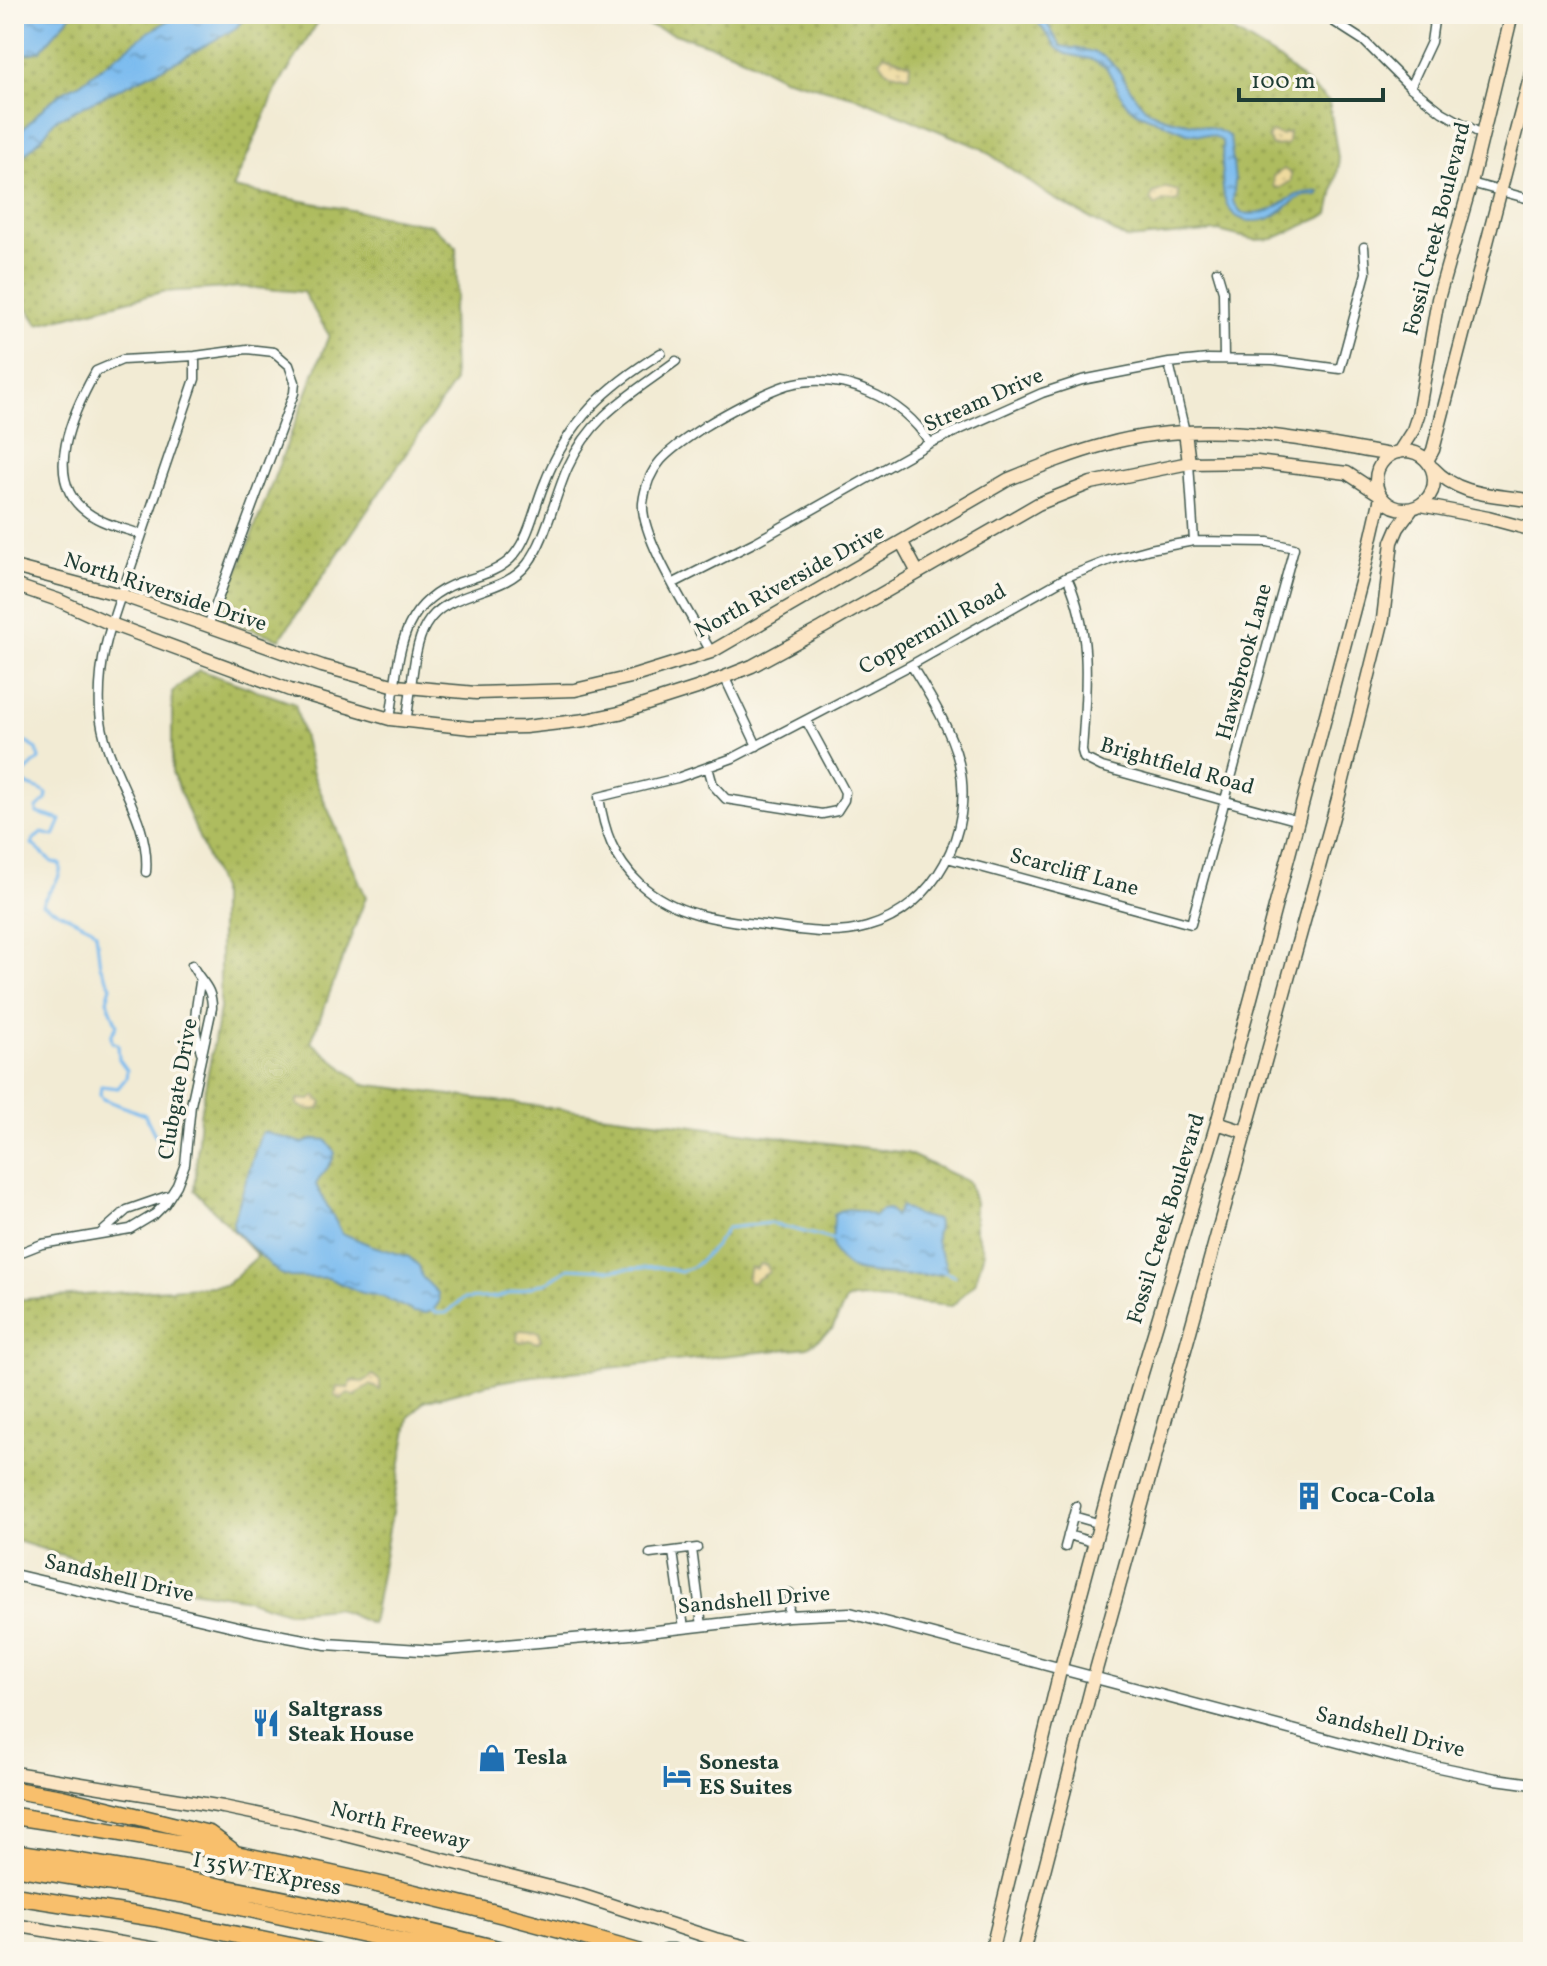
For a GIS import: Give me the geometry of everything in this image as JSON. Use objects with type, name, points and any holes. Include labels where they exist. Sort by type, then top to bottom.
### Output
[{"type":"highway","points":[[14,1790],[62,1798],[209,1834],[233,1852]]},
{"type":"highway","points":[[14,1816],[233,1852],[490,1910],[638,1952]]},
{"type":"highway","name":"I 35W TEXpress","points":[[14,1852],[297,1903],[510,1952]]},
{"type":"highway","name":"I 35W TEXpress","points":[[14,1867],[195,1897],[447,1952]]},
{"type":"highway","points":[[14,1896],[319,1952]]},
{"type":"highway","points":[[14,1906],[64,1913],[81,1906]]},
{"type":"highway","points":[[666,1952],[674,1952]]},
{"type":"main road","name":"Fossil Creek Boulevard","points":[[1395,453],[1413,430],[1418,415],[1438,299],[1471,183],[1512,14]]},
{"type":"main road","points":[[1023,1952],[1094,1677],[1341,788],[1383,619],[1392,542],[1398,528],[1427,499],[1434,483],[1429,463],[1533,66]]},
{"type":"main road","points":[[1185,432],[1189,463]]},
{"type":"main road","name":"North Riverside Drive","points":[[14,567],[121,595],[322,666],[396,686],[476,693],[575,690],[631,677],[711,652],[1009,479],[1062,457],[1110,443],[1185,432],[1245,432],[1395,453]]},
{"type":"main road","points":[[1533,501],[1464,491],[1444,481],[1429,463],[1414,452],[1395,453],[1379,468],[1376,485],[1380,495],[1392,506],[1488,518],[1533,530]]},
{"type":"main road","name":"North Riverside Drive","points":[[14,585],[290,690],[390,719],[471,728],[525,727],[586,720],[651,704],[776,654],[1038,504],[1091,483],[1189,463],[1257,462],[1347,473],[1380,495]]},
{"type":"main road","name":"Fossil Creek Boulevard","points":[[991,1952],[1061,1667],[1127,1423],[1217,1123],[1299,821],[1380,495]]},
{"type":"main road","points":[[902,543],[918,573]]},
{"type":"main road","points":[[711,652],[724,676]]},
{"type":"main road","points":[[1217,1123],[1245,1132]]},
{"type":"main road","name":"North Freeway","points":[[14,1773],[291,1821],[577,1894],[715,1939],[768,1952]]},
{"type":"main road","points":[[14,1925],[175,1952]]},
{"type":"street","points":[[1322,14],[1364,41],[1410,87],[1442,112],[1483,135]]},
{"type":"street","points":[[1410,87],[1431,42],[1435,14]]},
{"type":"street","points":[[1471,183],[1533,200]]},
{"type":"street","name":"Stream Drive","points":[[674,583],[757,541],[930,443],[1042,393],[1082,380],[1169,363],[1224,359],[1273,360],[1340,369],[1366,273],[1364,247]]},
{"type":"street","points":[[1217,271],[1223,291],[1224,359]]},
{"type":"street","points":[[140,534],[88,514],[77,503],[63,470],[65,446],[96,371],[122,360],[195,356],[247,349],[274,352],[289,365],[295,382],[294,393],[208,626]]},
{"type":"street","points":[[390,719],[404,635],[411,618],[425,600],[447,587],[506,564],[520,546],[555,457],[571,429],[612,385],[661,353]]},
{"type":"street","points":[[146,872],[146,840],[107,748],[100,714],[100,668],[140,534],[195,379],[195,356]]},
{"type":"street","points":[[406,721],[425,626],[436,613],[454,602],[517,576],[535,553],[570,464],[585,439],[622,398],[676,361]]},
{"type":"street","points":[[1169,363],[1185,432]]},
{"type":"street","points":[[711,652],[649,535],[643,505],[650,474],[666,452],[717,418],[787,385],[812,381],[839,383],[873,392],[921,428],[930,443]]},
{"type":"street","points":[[1189,463],[1194,541]]},
{"type":"street","name":"Coppermill Road","points":[[947,858],[933,882],[915,900],[868,927],[814,932],[715,919],[661,900],[631,875],[612,847],[599,797],[677,778],[757,746],[911,665],[1067,577],[1133,553],[1194,541],[1268,542],[1294,548]]},
{"type":"street","name":"Hawsbrook Lane","points":[[1191,924],[1294,548]]},
{"type":"street","name":"Brightfield Road","points":[[1067,577],[1080,614],[1088,671],[1084,758],[1102,767],[1299,821]]},
{"type":"street","points":[[911,665],[948,730],[959,765],[963,792],[961,819],[947,858]]},
{"type":"street","points":[[724,676],[757,746]]},
{"type":"street","points":[[708,767],[713,785],[726,799],[822,814],[837,811],[842,806],[845,792],[806,720]]},
{"type":"street","name":"Scarcliff Lane","points":[[947,858],[1191,924]]},
{"type":"street","name":"Clubgate Drive","points":[[14,1255],[42,1244],[130,1229],[155,1214],[171,1195],[182,1174],[187,1153],[189,1117],[212,1008],[212,994],[208,986],[200,982],[192,965]]},
{"type":"street","points":[[200,982],[193,1017],[201,1053]]},
{"type":"street","points":[[101,1233],[127,1210],[171,1195]]},
{"type":"street","points":[[1065,1547],[1076,1506]]},
{"type":"street","points":[[1073,1516],[1101,1524]]},
{"type":"street","points":[[1068,1535],[1096,1543]]},
{"type":"street","points":[[650,1554],[694,1549],[702,1626]]},
{"type":"street","points":[[673,1552],[684,1628]]},
{"type":"street","name":"Sandshell Drive","points":[[14,1575],[255,1631],[326,1644],[436,1651],[835,1612],[870,1617],[1410,1761],[1533,1784]]},
{"type":"street","points":[[788,1616],[790,1593]]},
{"type":"green space","points":[[14,14],[323,14],[277,88],[233,188],[431,225],[456,246],[457,294],[452,310],[454,383],[280,639],[220,618],[329,335],[303,292],[243,287],[162,292],[38,324],[14,286]]},
{"type":"green space","points":[[612,14],[1205,14],[1280,60],[1329,102],[1339,164],[1329,214],[1273,239],[1255,240],[1218,231],[1127,239],[1051,197],[981,148],[853,96],[783,78],[731,52]]},
{"type":"green space","points":[[199,670],[295,704],[314,777],[366,897],[311,1042],[363,1084],[907,1153],[969,1182],[975,1203],[975,1229],[984,1252],[975,1283],[952,1306],[864,1298],[846,1300],[832,1329],[808,1347],[533,1376],[424,1401],[409,1417],[372,1624],[334,1608],[287,1612],[243,1598],[191,1590],[142,1572],[107,1569],[14,1540],[14,1300],[226,1285],[258,1256],[194,1190],[200,1115],[220,1009],[220,889],[172,772],[172,692]]},
{"type":"sand","points":[[884,54],[910,64],[909,76],[887,71],[880,61]]},
{"type":"sand","points":[[1272,132],[1281,135],[1289,132],[1288,143],[1272,146],[1268,137]]},
{"type":"sand","points":[[1284,169],[1291,174],[1291,181],[1280,188],[1274,187],[1273,176]]},
{"type":"sand","points":[[1167,188],[1178,191],[1179,199],[1175,202],[1163,201],[1156,206],[1151,200],[1153,193]]},
{"type":"sand","points":[[316,1096],[322,1103],[319,1109],[308,1110],[298,1105],[298,1099],[310,1100]]},
{"type":"sand","points":[[760,1264],[767,1265],[769,1272],[751,1283],[747,1278],[750,1267],[756,1269]]},
{"type":"sand","points":[[521,1330],[539,1332],[541,1340],[538,1343],[517,1341]]},
{"type":"sand","points":[[373,1375],[380,1381],[380,1390],[370,1385],[354,1396],[348,1393],[341,1399],[335,1396],[337,1387],[348,1388],[352,1381],[363,1382]]},
{"type":"water","points":[[14,14],[72,14],[40,51],[27,54],[14,47]]},
{"type":"water","points":[[180,14],[248,14],[236,28],[179,60],[55,120],[41,139],[14,164],[14,138],[46,105],[147,33]]},
{"type":"water","points":[[1032,14],[1041,14],[1061,46],[1094,52],[1112,63],[1138,101],[1153,113],[1212,128],[1230,137],[1235,181],[1233,201],[1241,213],[1266,212],[1307,192],[1320,192],[1318,196],[1298,198],[1265,220],[1238,218],[1225,201],[1222,141],[1213,136],[1187,133],[1127,105],[1106,67],[1057,48]]},
{"type":"water","points":[[263,1132],[303,1143],[315,1139],[326,1140],[335,1153],[316,1185],[342,1233],[409,1257],[419,1266],[422,1277],[438,1293],[439,1302],[435,1308],[427,1313],[414,1312],[383,1297],[362,1293],[328,1278],[289,1277],[279,1273],[242,1238],[234,1229],[233,1222]]},
{"type":"water","points":[[901,1206],[916,1215],[937,1220],[936,1240],[946,1272],[915,1275],[870,1273],[852,1269],[834,1252],[834,1214],[849,1209],[875,1216],[881,1210],[889,1209],[895,1216]]},
{"type":"waterway","points":[[14,735],[37,749],[39,759],[22,775],[25,783],[47,794],[37,813],[61,820],[54,836],[42,833],[32,844],[52,862],[60,864],[57,880],[42,904],[92,928],[96,933],[100,966],[111,986],[107,1000],[117,1025],[111,1036],[112,1042],[118,1045],[119,1059],[127,1070],[126,1078],[118,1088],[101,1086],[100,1095],[103,1099],[145,1115],[156,1137],[172,1146]]},
{"type":"waterway","points":[[430,1309],[446,1313],[463,1299],[498,1297],[547,1282],[568,1268],[611,1270],[659,1267],[681,1272],[696,1265],[727,1228],[770,1223],[835,1240]]},
{"type":"waterway","points":[[942,1271],[954,1276]]},
{"type":"place","name":"Coca-Cola","points":[[1309,1496]]},
{"type":"place","name":"Saltgrass Steak House","points":[[266,1723]]},
{"type":"place","name":"Tesla","points":[[492,1758]]},
{"type":"place","name":"Sonesta ES Suites","points":[[677,1776]]}]
